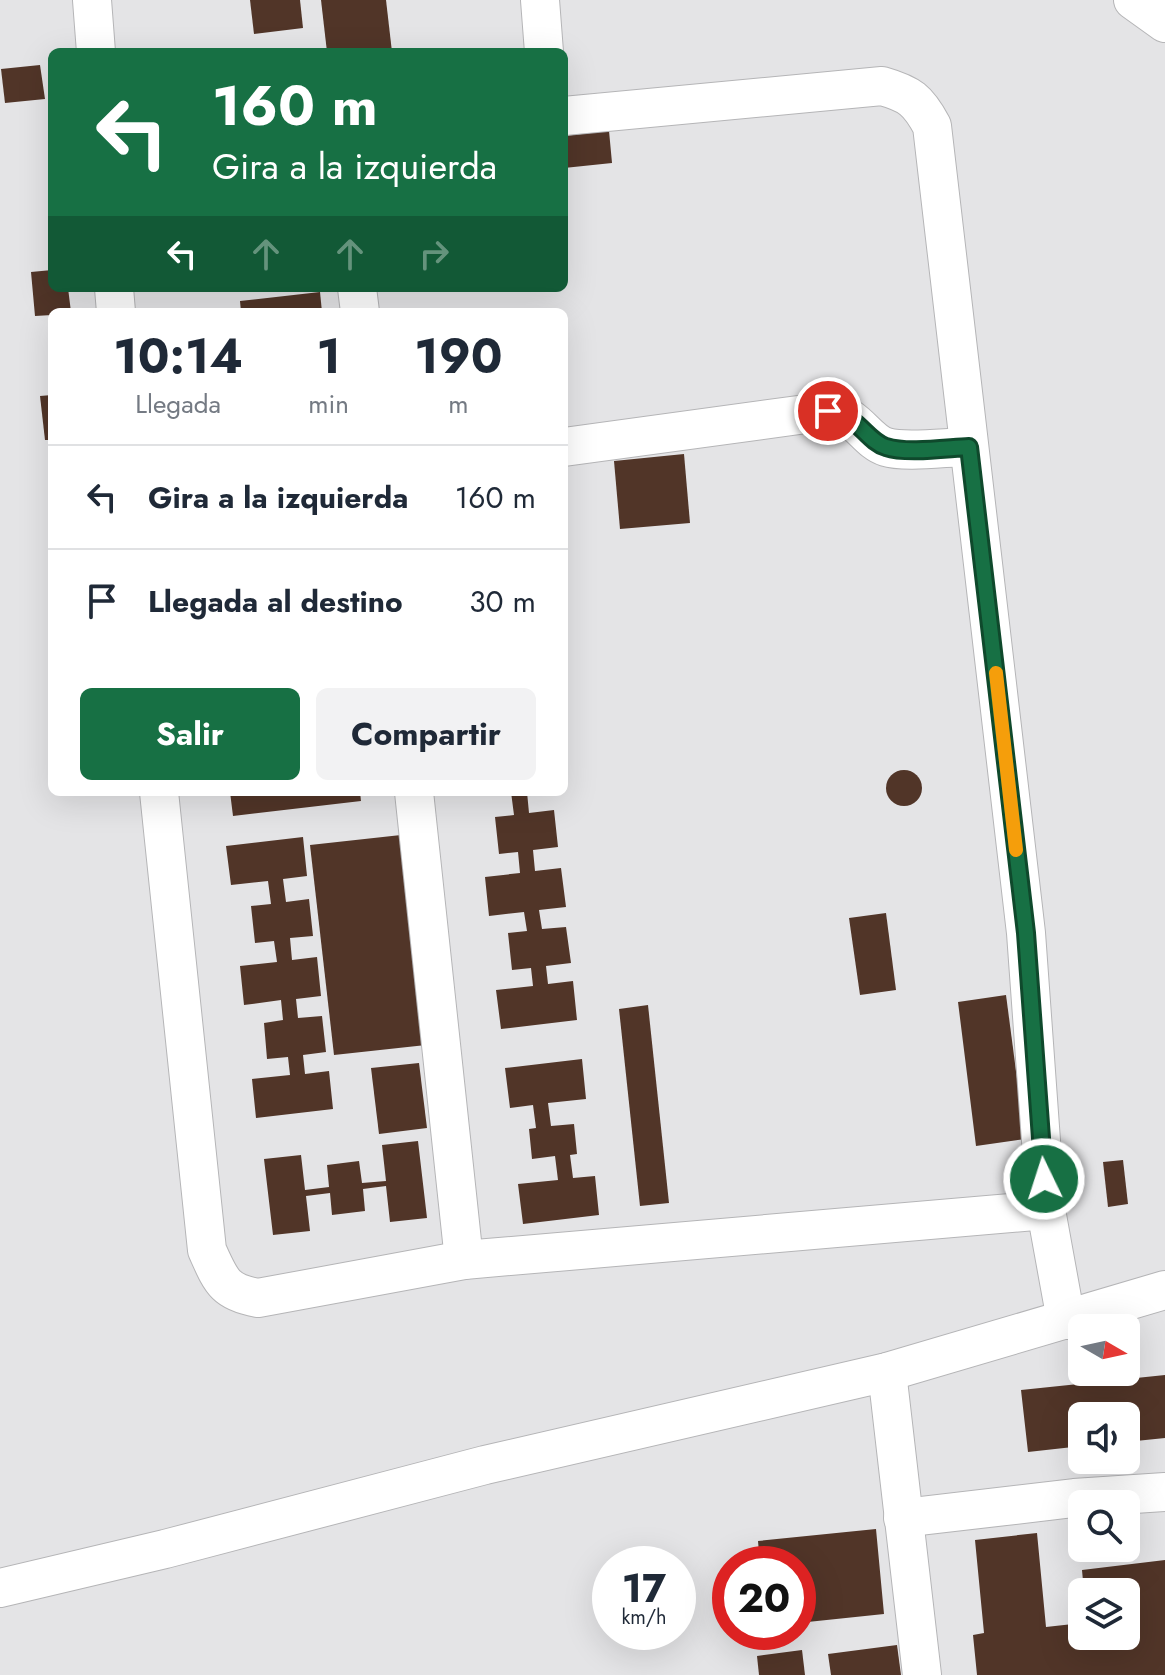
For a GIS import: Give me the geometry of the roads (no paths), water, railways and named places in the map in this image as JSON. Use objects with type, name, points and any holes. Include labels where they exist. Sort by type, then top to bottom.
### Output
[{"type":"street","points":[[92,0],[96,48]]},
{"type":"street","points":[[540,0],[544,48]]},
{"type":"street","points":[[1133,0],[1165,23]]},
{"type":"street","points":[[568,116],[882,86],[906,93],[922,107],[932,126],[1026,933],[1046,1210],[1066,1320]]},
{"type":"street","points":[[568,446],[828,411],[840,412],[883,447],[969,447]]},
{"type":"street","points":[[159,796],[207,1250],[218,1275],[235,1294],[258,1298],[464,1260],[1046,1210]]},
{"type":"street","points":[[414,796],[464,1260]]},
{"type":"street","points":[[0,1588],[165,1549],[485,1465],[887,1372],[1165,1290]]},
{"type":"street","points":[[887,1372],[922,1675]]},
{"type":"street","points":[[903,1518],[1074,1498],[1165,1492]]}]
